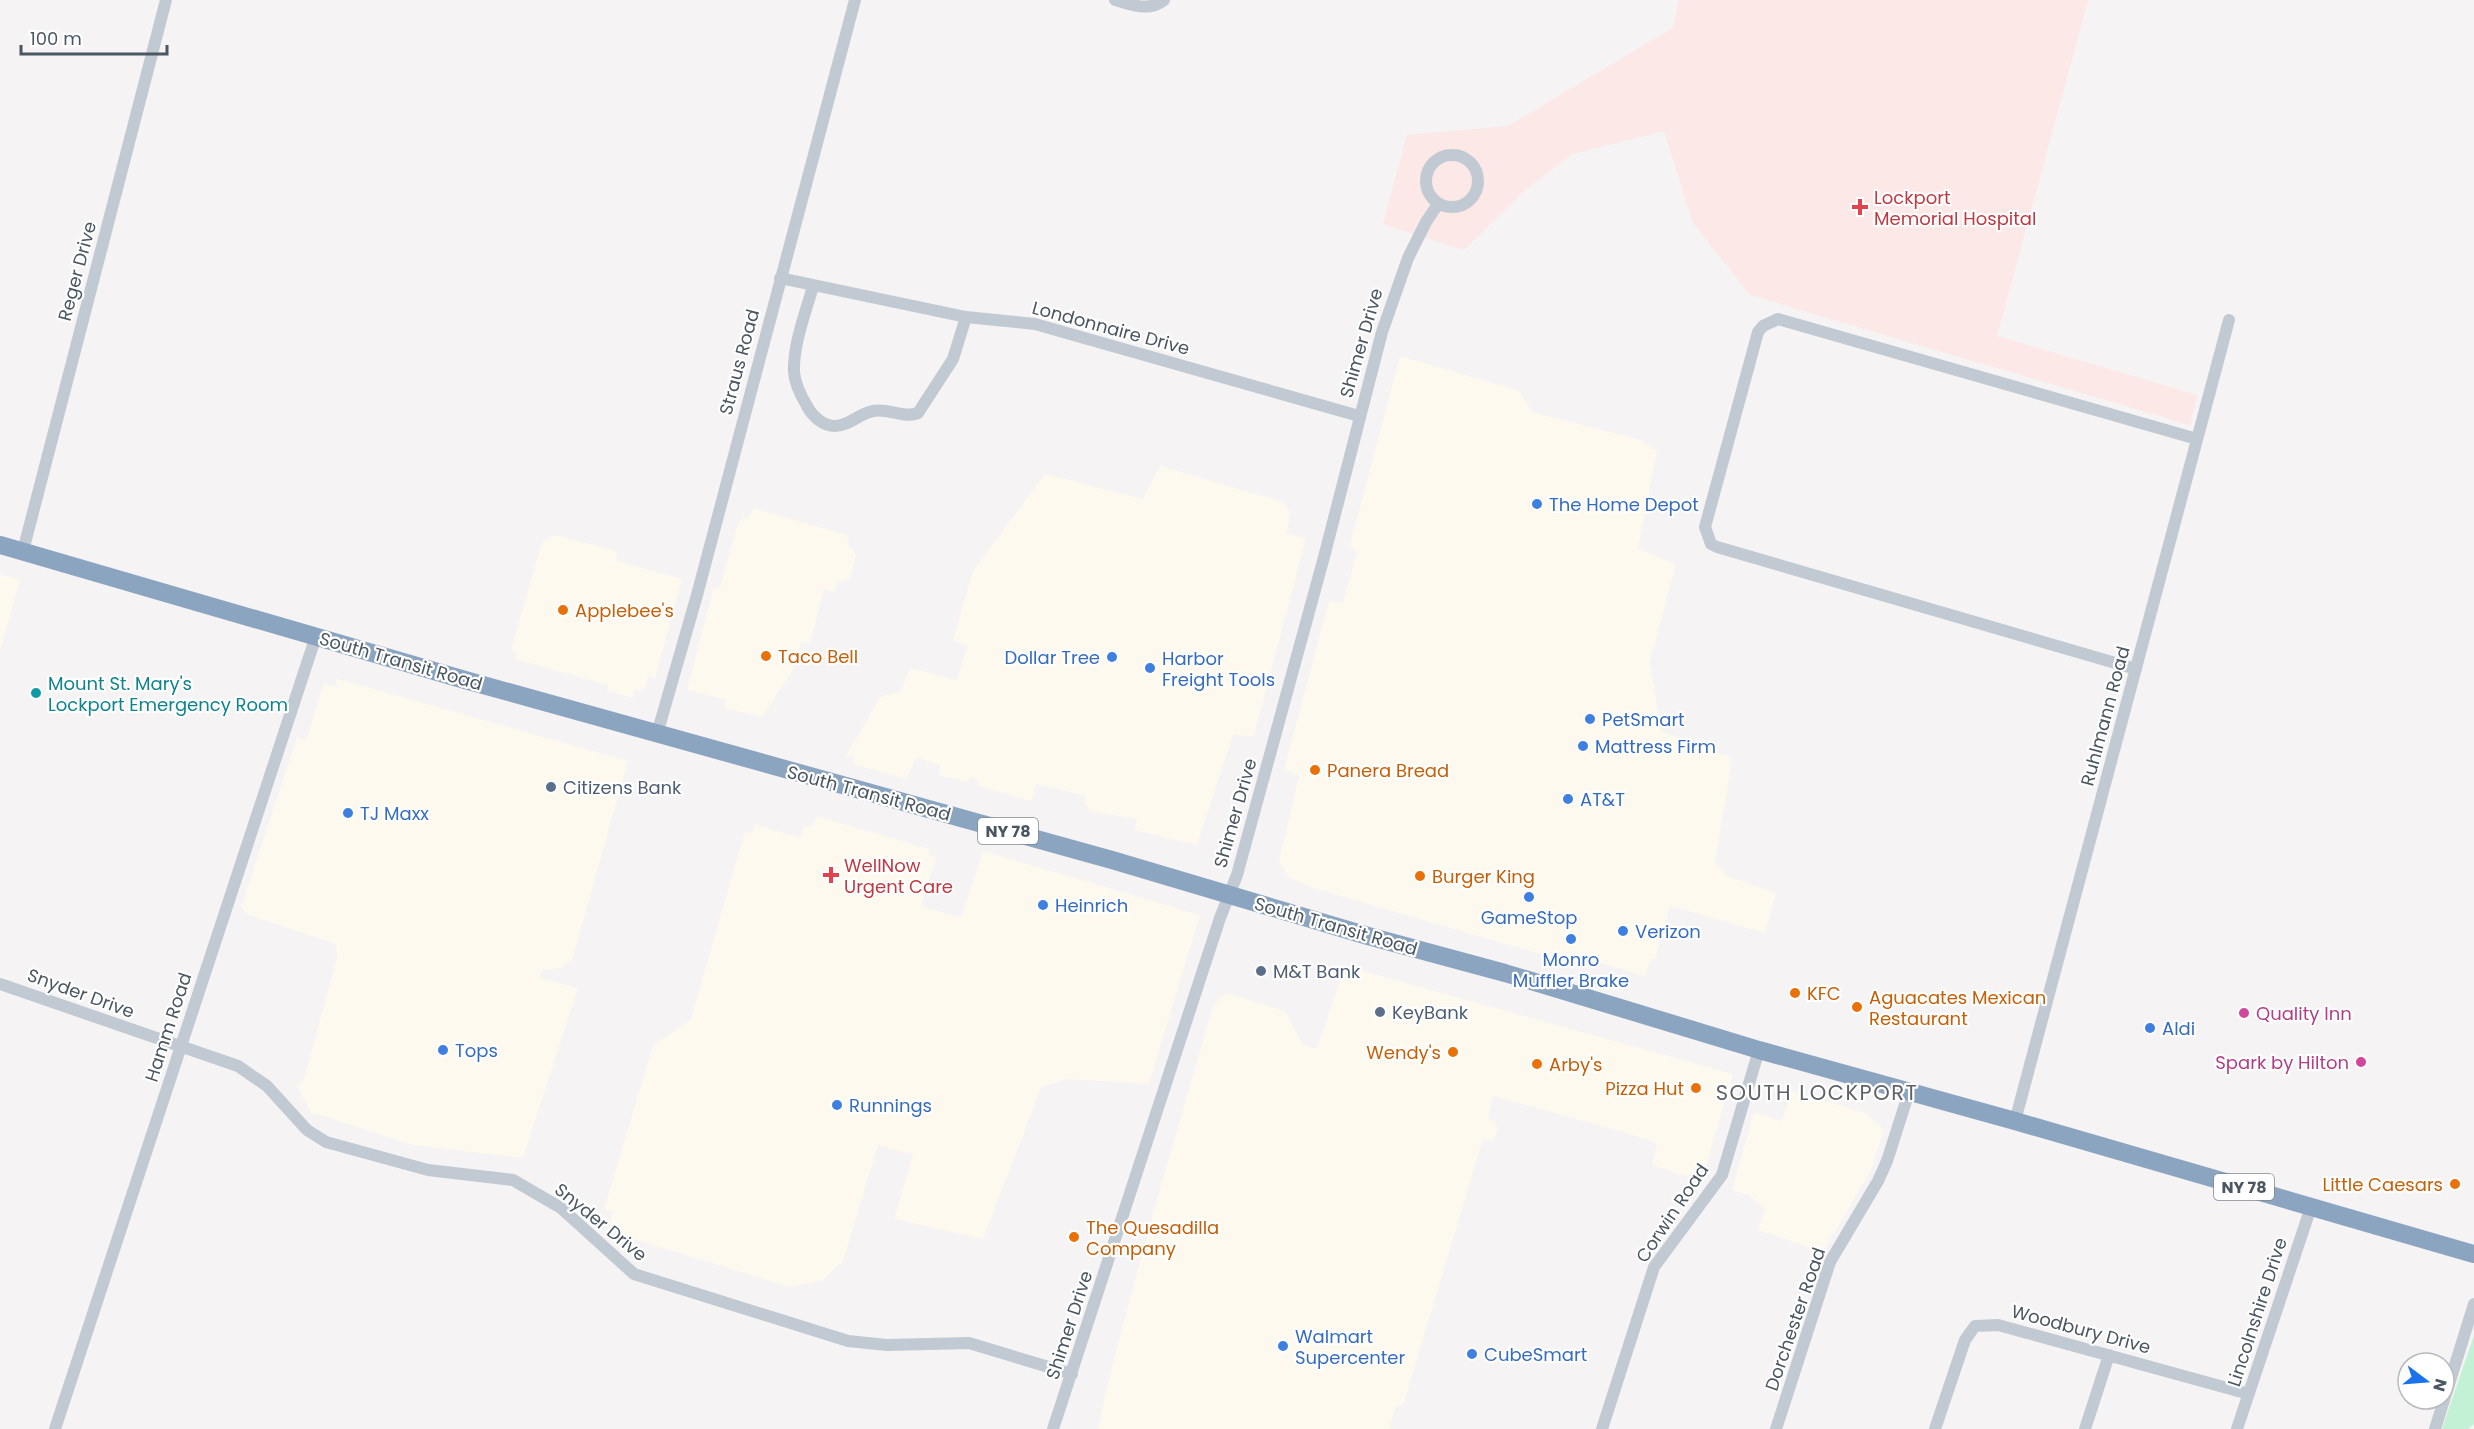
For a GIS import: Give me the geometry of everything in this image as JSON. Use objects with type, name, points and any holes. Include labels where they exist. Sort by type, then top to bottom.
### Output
[{"type":"highway","name":"South Transit Road","points":[[0,545],[657,734],[1133,866],[1228,896],[1505,973],[1759,1050],[2015,1121]]},
{"type":"highway","name":"NY 78","points":[[2015,1121],[2474,1254]]},
{"type":"street","name":"Reger Drive","points":[[23,552],[166,0]]},
{"type":"street","name":"Straus Road","points":[[657,734],[697,595],[855,0]]},
{"type":"street","points":[[1115,0],[1148,8],[1164,0]]},
{"type":"street","points":[[1446,156],[1463,157],[1476,169],[1478,178],[1475,194],[1463,206],[1446,207],[1438,204],[1427,191],[1426,182],[1431,165],[1446,156]]},
{"type":"street","name":"Shimer Drive","points":[[1053,1429],[1237,874],[1324,557],[1359,416],[1396,288],[1426,222],[1438,204]]},
{"type":"street","name":"Londonnaire Drive","points":[[780,278],[966,317],[1035,324],[1359,416]]},
{"type":"street","points":[[813,286],[796,350],[794,372],[800,393],[811,414],[825,424],[833,426],[842,426],[865,413],[876,410],[888,410],[907,415],[918,413],[953,359],[966,317]]},
{"type":"street","points":[[2136,669],[1717,548],[1711,544],[1705,527],[1758,333],[1763,326],[1778,319],[2197,439]]},
{"type":"street","name":"Ruhlmann Road","points":[[2015,1121],[2229,320]]},
{"type":"street","name":"Hamm Road","points":[[55,1429],[316,636]]},
{"type":"street","name":"Snyder Drive","points":[[0,984],[238,1066],[267,1086],[307,1130],[326,1142],[428,1170],[513,1180],[561,1209],[634,1274],[848,1341],[887,1345],[969,1343],[1072,1374]]},
{"type":"street","name":"Corwin Road","points":[[1602,1429],[1654,1267],[1722,1175],[1759,1050]]},
{"type":"street","name":"Dorchester Road","points":[[1776,1429],[1830,1262],[1878,1181],[1887,1161],[1909,1092]]},
{"type":"street","name":"Lincolnshire Drive","points":[[2238,1429],[2311,1206]]},
{"type":"street","points":[[2435,1429],[2474,1304]]},
{"type":"street","name":"Woodbury Drive","points":[[1935,1429],[1965,1340],[1975,1326],[1998,1325],[2249,1394]]},
{"type":"street","points":[[2085,1429],[2109,1355]]},
{"type":"shaded area","name":"Lockport Memorial Hospital","points":[[1679,0],[2088,0],[1997,336],[2197,395],[2190,425],[1750,295],[1693,223],[1664,131],[1572,154],[1525,190],[1464,250],[1383,224],[1407,135],[1508,126],[1673,28]]},
{"type":"shaded area","points":[[1400,356],[1520,391],[1532,412],[1641,440],[1657,451],[1638,549],[1676,564],[1650,661],[1661,731],[1732,758],[1715,863],[1727,876],[1776,893],[1765,933],[1670,906],[1655,959],[1650,960],[1645,976],[1591,960],[1588,968],[1310,887],[1289,877],[1279,861],[1299,776],[1284,769],[1329,601],[1343,603],[1357,552],[1350,545]]},
{"type":"shaded area","points":[[1160,466],[1283,502],[1290,512],[1287,534],[1306,538],[1254,736],[1233,735],[1197,845],[1134,830],[1137,819],[1090,811],[1085,803],[1086,796],[1037,784],[1031,801],[978,786],[977,779],[970,777],[968,782],[939,775],[940,764],[916,757],[907,779],[853,764],[854,756],[845,758],[880,697],[901,691],[910,668],[957,680],[967,646],[953,640],[973,571],[1045,474],[1143,499]]},
{"type":"shaded area","points":[[753,508],[849,536],[847,545],[853,549],[856,556],[850,579],[838,582],[835,592],[824,589],[810,644],[801,642],[793,670],[762,717],[724,708],[726,700],[687,690],[713,590],[720,587],[737,527],[741,519],[749,516]]},
{"type":"shaded area","points":[[554,535],[616,551],[617,561],[682,579],[655,678],[648,676],[646,687],[640,691],[635,689],[633,698],[607,691],[608,685],[515,659],[517,652],[511,650],[542,542]]},
{"type":"shaded area","points":[[0,574],[20,580],[0,651]]},
{"type":"shaded area","points":[[335,678],[628,761],[572,960],[560,968],[542,970],[539,978],[578,988],[523,1158],[413,1145],[317,1114],[313,1116],[296,1085],[304,1079],[337,958],[336,944],[249,915],[241,908],[297,737],[306,740],[324,683],[338,687]]},
{"type":"shaded area","points":[[816,816],[929,849],[928,855],[936,858],[921,906],[961,918],[983,851],[1200,915],[1149,1084],[1066,1079],[1041,1088],[983,1239],[894,1219],[913,1155],[878,1145],[843,1261],[822,1281],[790,1287],[620,1235],[610,1221],[613,1211],[604,1209],[653,1046],[691,1019],[745,831],[752,833],[755,824],[800,838],[804,825],[812,827]]},
{"type":"shaded area","points":[[1345,966],[1733,1074],[1705,1169],[1685,1176],[1652,1165],[1657,1143],[1493,1096],[1488,1118],[1495,1121],[1498,1130],[1494,1141],[1483,1139],[1403,1406],[1396,1406],[1389,1429],[1098,1429],[1111,1370],[1154,1210],[1213,1006],[1225,993],[1285,1011],[1303,1045],[1317,1049]]},
{"type":"shaded area","points":[[1792,1091],[1866,1113],[1884,1130],[1871,1170],[1823,1252],[1758,1230],[1765,1209],[1749,1195],[1732,1190],[1754,1112],[1782,1121]]},
{"type":"green space","points":[[2474,1335],[2474,1424],[2468,1429],[2442,1429],[2448,1411],[2456,1411],[2456,1388]]},
{"type":"place","name":"Lockport Memorial Hospital","points":[[1860,207]]},
{"type":"place","name":"The Home Depot","points":[[1537,504]]},
{"type":"place","name":"Applebee's","points":[[563,610]]},
{"type":"place","name":"Taco Bell","points":[[766,656]]},
{"type":"place","name":"Dollar Tree","points":[[1112,657]]},
{"type":"place","name":"Harbor Freight Tools","points":[[1150,668]]},
{"type":"place","name":"Mount St. Mary's Lockport Emergency Room","points":[[36,693]]},
{"type":"place","name":"PetSmart","points":[[1590,719]]},
{"type":"place","name":"Mattress Firm","points":[[1583,746]]},
{"type":"place","name":"Panera Bread","points":[[1315,770]]},
{"type":"place","name":"Citizens Bank","points":[[551,787]]},
{"type":"place","name":"AT&T","points":[[1568,799]]},
{"type":"place","name":"TJ Maxx","points":[[348,813]]},
{"type":"place","name":"WellNow Urgent Care","points":[[831,875]]},
{"type":"place","name":"Burger King","points":[[1420,876]]},
{"type":"place","name":"GameStop","points":[[1529,897]]},
{"type":"place","name":"Heinrich","points":[[1043,905]]},
{"type":"place","name":"Verizon","points":[[1623,931]]},
{"type":"place","name":"Monro Muffler Brake","points":[[1571,939]]},
{"type":"place","name":"M&T Bank","points":[[1261,971]]},
{"type":"place","name":"KFC","points":[[1795,993]]},
{"type":"place","name":"Aguacates Mexican Restaurant","points":[[1857,1007]]},
{"type":"place","name":"KeyBank","points":[[1380,1012]]},
{"type":"place","name":"Quality Inn","points":[[2244,1013]]},
{"type":"place","name":"Aldi","points":[[2150,1028]]},
{"type":"place","name":"Tops","points":[[443,1050]]},
{"type":"place","name":"Wendy's","points":[[1453,1052]]},
{"type":"place","name":"Spark by Hilton","points":[[2361,1062]]},
{"type":"place","name":"Arby's","points":[[1537,1064]]},
{"type":"place","name":"Pizza Hut","points":[[1696,1088]]},
{"type":"place","name":"Runnings","points":[[837,1105]]},
{"type":"place","name":"Little Caesars","points":[[2455,1184]]},
{"type":"place","name":"The Quesadilla Company","points":[[1074,1237]]},
{"type":"place","name":"Walmart Supercenter","points":[[1283,1346]]},
{"type":"place","name":"CubeSmart","points":[[1472,1354]]},
{"type":"district","name":"SOUTH LOCKPORT","points":[[1817,1092]]}]
